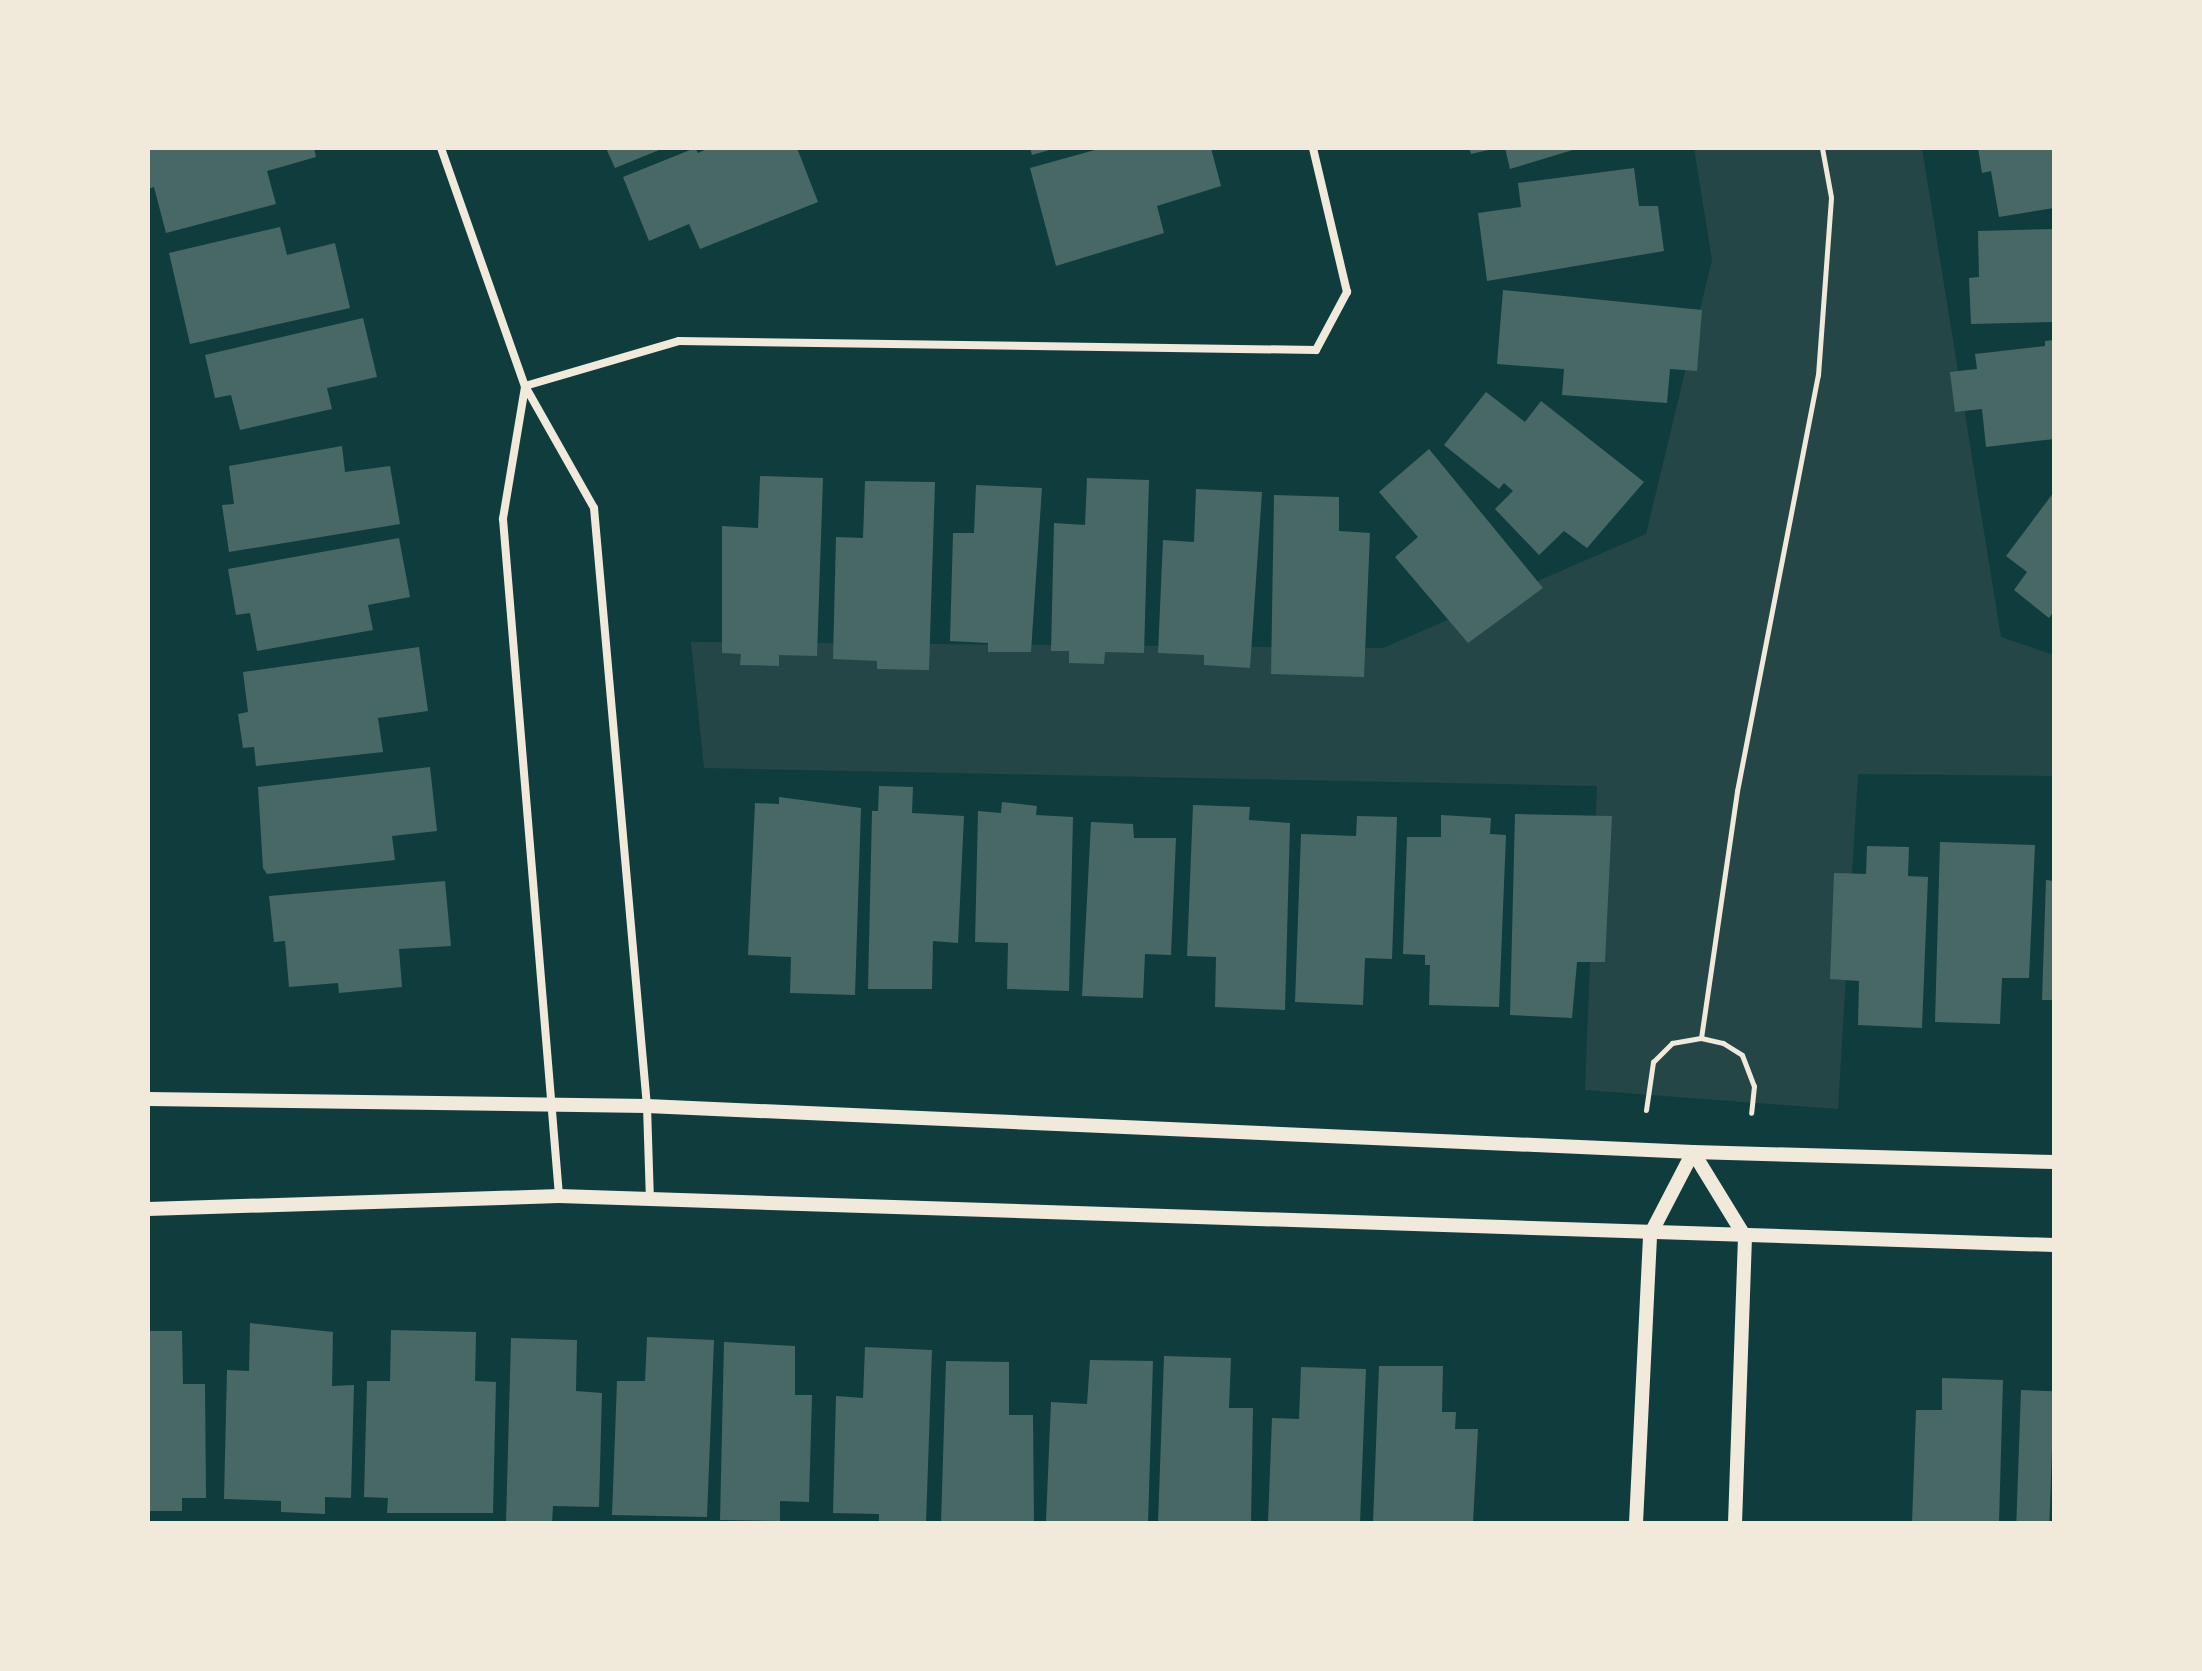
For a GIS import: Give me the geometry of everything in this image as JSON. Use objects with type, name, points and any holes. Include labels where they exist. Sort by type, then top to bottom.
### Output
[{"type":"street","points":[[441,148],[525,386],[594,508],[647,1106],[650,1200]]},
{"type":"street","points":[[525,386],[679,341],[1316,350],[1347,292],[1313,148]]},
{"type":"street","points":[[525,386],[503,519],[559,1196]]},
{"type":"street","points":[[148,1099],[647,1106],[1693,1152],[2054,1162]]},
{"type":"street","points":[[1636,1523],[1650,1235],[1693,1152]]},
{"type":"street","points":[[1693,1152],[1745,1237],[1735,1523]]},
{"type":"street","points":[[148,1209],[559,1196],[1650,1235],[2054,1245]]},
{"type":"path","points":[[1701,1038],[1737,791],[1818,375],[1831,197],[1822,148]]},
{"type":"path","points":[[1643,1150],[1653,1062],[1672,1043],[1701,1038],[1723,1043],[1742,1055],[1754,1086],[1748,1154]]},
{"type":"shaded area","points":[[1694,148],[1922,148],[2001,637],[2054,655],[2054,776],[1858,774],[1838,1109],[1585,1090],[1597,786],[704,768],[691,642],[1383,648],[1646,534],[1712,260]]},
{"type":"building","points":[[148,148],[314,148],[316,157],[267,171],[276,204],[166,233],[154,187],[148,189]]},
{"type":"building","points":[[606,148],[664,148],[615,168]]},
{"type":"building","points":[[695,148],[698,153],[709,148],[797,148],[818,202],[700,249],[689,224],[649,241],[623,177]]},
{"type":"building","points":[[1030,148],[1053,148],[1053,149],[1032,155]]},
{"type":"building","points":[[1102,148],[1211,148],[1221,186],[1157,206],[1164,233],[1056,266],[1030,168]]},
{"type":"building","points":[[1469,148],[1493,148],[1493,149],[1471,154]]},
{"type":"building","points":[[1505,148],[1576,148],[1576,149],[1510,169]]},
{"type":"building","points":[[1978,148],[2054,148],[2054,208],[1999,217],[1991,171],[1982,173]]},
{"type":"building","points":[[1634,168],[1639,206],[1658,206],[1664,251],[1487,281],[1478,213],[1521,207],[1518,183]]},
{"type":"building","points":[[280,227],[287,255],[335,243],[350,308],[190,344],[169,253]]},
{"type":"building","points":[[2054,229],[2054,322],[1971,324],[1969,278],[1979,277],[1978,231]]},
{"type":"building","points":[[1503,290],[1702,310],[1697,371],[1670,369],[1667,403],[1562,395],[1564,369],[1497,364]]},
{"type":"building","points":[[363,318],[377,377],[327,388],[332,409],[240,430],[231,395],[215,398],[205,355]]},
{"type":"building","points":[[2054,340],[2054,439],[1986,447],[1982,409],[1955,412],[1950,372],[1977,369],[1975,354],[2045,346],[2045,341]]},
{"type":"building","points":[[1486,392],[1525,422],[1541,401],[1644,482],[1587,548],[1564,531],[1539,555],[1495,509],[1513,491],[1504,483],[1499,489],[1444,445]]},
{"type":"building","points":[[342,446],[345,472],[390,466],[400,524],[229,552],[222,505],[234,504],[229,466]]},
{"type":"building","points":[[1429,449],[1543,588],[1468,643],[1395,557],[1418,537],[1379,492]]},
{"type":"building","points":[[760,476],[823,478],[817,656],[779,655],[779,666],[740,665],[741,654],[722,653],[722,526],[758,528]]},
{"type":"building","points":[[1087,478],[1149,480],[1144,653],[1105,652],[1104,664],[1069,663],[1069,651],[1051,651],[1054,523],[1085,525]]},
{"type":"building","points":[[865,481],[935,482],[929,670],[877,669],[877,661],[833,659],[836,537],[863,538]]},
{"type":"building","points":[[976,485],[1042,488],[1031,652],[988,652],[988,643],[950,641],[953,533],[974,533]]},
{"type":"building","points":[[1196,489],[1262,492],[1250,668],[1204,665],[1204,655],[1158,653],[1163,540],[1194,542]]},
{"type":"building","points":[[2054,492],[2054,611],[2049,618],[2014,590],[2027,572],[2006,556]]},
{"type":"building","points":[[1274,495],[1339,497],[1339,531],[1370,533],[1364,677],[1271,674]]},
{"type":"building","points":[[399,538],[410,597],[368,605],[373,630],[257,651],[250,613],[236,615],[228,569]]},
{"type":"building","points":[[419,647],[428,711],[378,718],[383,752],[256,766],[254,747],[243,748],[238,714],[248,712],[243,672]]},
{"type":"building","points":[[430,767],[437,831],[392,836],[395,860],[267,874],[263,868],[258,787]]},
{"type":"building","points":[[879,786],[913,787],[912,813],[964,816],[958,943],[933,941],[932,989],[868,989],[872,811],[878,811]]},
{"type":"building","points":[[779,797],[861,808],[855,995],[790,993],[791,957],[748,955],[755,803],[779,804]]},
{"type":"building","points":[[1002,802],[1037,806],[1036,815],[1073,817],[1069,991],[1007,989],[1008,943],[975,942],[978,811],[1001,813]]},
{"type":"building","points":[[1193,805],[1250,807],[1249,820],[1290,823],[1285,1010],[1215,1007],[1216,957],[1187,956]]},
{"type":"building","points":[[1515,814],[1612,816],[1605,962],[1577,962],[1572,1018],[1510,1015]]},
{"type":"building","points":[[1441,815],[1491,818],[1490,834],[1506,835],[1499,1007],[1429,1005],[1430,965],[1425,965],[1425,955],[1403,954],[1407,837],[1441,837]]},
{"type":"building","points":[[1357,816],[1397,817],[1392,959],[1365,958],[1363,1005],[1295,1002],[1301,834],[1356,836]]},
{"type":"building","points":[[1091,822],[1133,824],[1134,838],[1176,838],[1171,955],[1145,954],[1143,998],[1082,996]]},
{"type":"building","points":[[1940,842],[2035,845],[2029,978],[2002,978],[2000,1024],[1935,1022]]},
{"type":"building","points":[[1867,846],[1909,847],[1908,876],[1928,877],[1922,1028],[1858,1025],[1859,981],[1830,979],[1834,873],[1866,874]]},
{"type":"building","points":[[2046,880],[2054,881],[2054,1000],[2042,1000]]},
{"type":"building","points":[[445,881],[451,946],[399,949],[402,987],[339,993],[338,983],[289,987],[285,941],[274,942],[269,896]]},
{"type":"building","points":[[250,1323],[333,1332],[332,1386],[354,1385],[351,1498],[325,1497],[325,1514],[281,1512],[281,1501],[224,1499],[227,1370],[249,1371]]},
{"type":"building","points":[[391,1330],[476,1332],[475,1381],[496,1382],[493,1513],[387,1513],[388,1498],[364,1497],[367,1381],[390,1381]]},
{"type":"building","points":[[148,1331],[182,1331],[183,1384],[205,1384],[206,1498],[182,1498],[182,1511],[148,1511]]},
{"type":"building","points":[[647,1337],[714,1340],[707,1517],[612,1515],[617,1381],[645,1381]]},
{"type":"building","points":[[511,1338],[577,1340],[576,1391],[602,1393],[599,1507],[553,1506],[552,1523],[506,1523]]},
{"type":"building","points":[[724,1342],[795,1346],[795,1395],[812,1395],[809,1502],[780,1501],[780,1521],[720,1520]]},
{"type":"building","points":[[865,1347],[932,1350],[926,1523],[879,1523],[879,1514],[833,1513],[836,1396],[863,1398]]},
{"type":"building","points":[[1164,1356],[1231,1358],[1229,1408],[1253,1408],[1251,1523],[1158,1523]]},
{"type":"building","points":[[1090,1360],[1153,1361],[1148,1523],[1046,1521],[1051,1402],[1087,1404]]},
{"type":"building","points":[[946,1361],[1009,1362],[1009,1415],[1033,1415],[1034,1523],[941,1523]]},
{"type":"building","points":[[1379,1366],[1443,1366],[1442,1412],[1456,1412],[1455,1429],[1478,1429],[1473,1523],[1373,1523]]},
{"type":"building","points":[[1301,1367],[1366,1369],[1360,1523],[1268,1523],[1272,1418],[1299,1419]]},
{"type":"building","points":[[1942,1378],[2003,1380],[1999,1523],[1912,1523],[1916,1410],[1942,1410]]},
{"type":"building","points":[[2021,1390],[2054,1391],[2049,1523],[2016,1523]]}]
